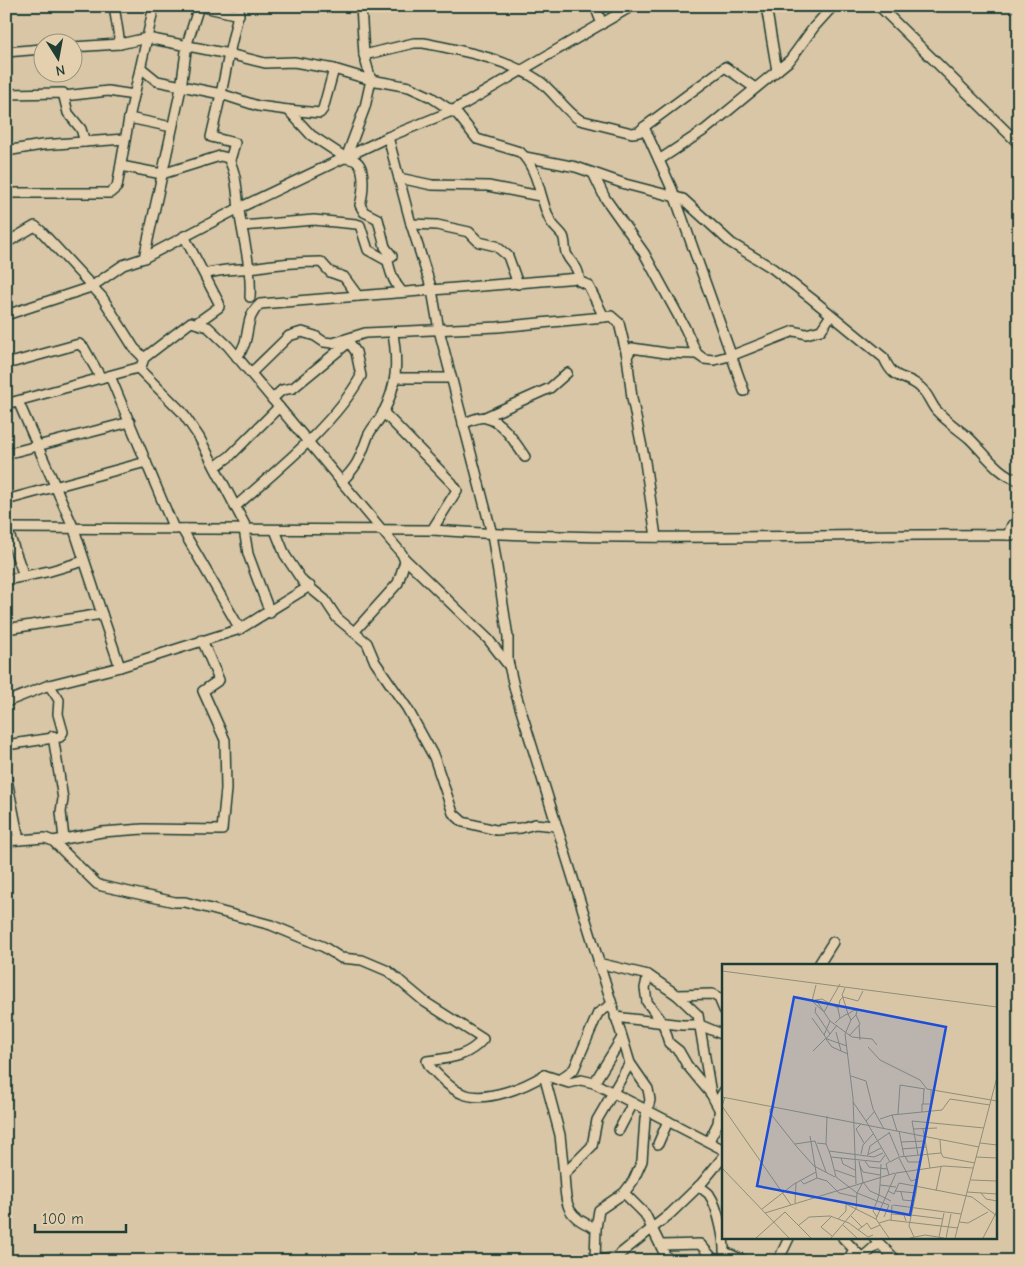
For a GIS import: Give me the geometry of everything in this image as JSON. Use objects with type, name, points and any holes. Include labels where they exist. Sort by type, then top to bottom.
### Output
[{"type":"street","points":[[114,6],[120,44]]},
{"type":"street","points":[[6,193],[110,193],[117,187],[129,118],[154,6]]},
{"type":"street","points":[[144,258],[181,88],[188,44],[199,6],[239,11],[211,137],[235,143],[230,160],[238,188],[239,208],[249,268],[250,297]]},
{"type":"street","points":[[346,158],[365,107],[371,80],[364,55],[361,6]]},
{"type":"street","points":[[595,6],[602,24]]},
{"type":"street","points":[[6,315],[91,287],[123,265],[144,258],[239,208],[452,110],[632,6]]},
{"type":"street","points":[[766,6],[777,71]]},
{"type":"street","points":[[659,160],[706,129],[790,60],[814,27],[833,6]]},
{"type":"street","points":[[879,6],[1019,144]]},
{"type":"street","points":[[82,46],[120,44],[147,38],[188,44],[265,62],[294,62],[334,69],[371,80],[409,87],[431,96],[452,110],[477,139],[520,152],[525,157],[537,176],[540,196],[549,220],[564,237],[567,255],[576,265],[579,281],[588,285],[604,317]]},
{"type":"street","points":[[364,55],[414,43],[424,43],[488,58],[522,70],[555,94],[571,114],[580,120],[632,133],[639,132],[725,67],[755,88]]},
{"type":"street","points":[[6,52],[32,51]]},
{"type":"street","points":[[141,68],[157,82],[181,88],[221,94],[258,106],[320,112],[323,109],[334,69]]},
{"type":"street","points":[[64,96],[108,91],[134,95]]},
{"type":"street","points":[[6,94],[60,92],[64,96],[68,113],[82,129],[85,142]]},
{"type":"street","points":[[288,110],[312,135],[346,158],[356,161],[361,166],[362,197],[360,205],[364,212],[378,219],[384,246],[392,256],[387,257],[390,273],[402,292]]},
{"type":"street","points":[[129,118],[172,127]]},
{"type":"street","points":[[644,127],[674,196],[733,355],[744,391]]},
{"type":"street","points":[[388,138],[411,224],[432,290],[439,330],[492,534],[507,628],[509,666],[556,826],[630,1063],[648,1089],[650,1100],[647,1110],[642,1161],[633,1181],[624,1193],[599,1210],[596,1228],[595,1260],[615,1258],[699,1186],[722,1158]]},
{"type":"street","points":[[6,151],[42,145],[125,139]]},
{"type":"street","points":[[121,166],[162,174],[220,156],[225,156],[230,160]]},
{"type":"street","points":[[525,157],[576,167],[625,184],[683,200],[731,243],[772,268],[884,358],[889,370],[894,375],[921,387],[935,409],[1003,472],[1019,480]]},
{"type":"street","points":[[593,173],[605,198],[644,252],[685,328],[696,354],[704,360],[714,360],[733,355],[794,331],[806,334],[821,330],[831,315]]},
{"type":"street","points":[[399,178],[432,185],[488,186],[540,196]]},
{"type":"street","points":[[242,226],[314,220],[331,220],[356,224],[360,225],[368,250],[388,261]]},
{"type":"street","points":[[411,224],[437,225],[469,232],[479,242],[496,246],[508,256],[518,284]]},
{"type":"street","points":[[6,243],[34,226],[102,297],[134,348],[144,358]]},
{"type":"street","points":[[184,236],[219,303],[219,307],[198,322]]},
{"type":"street","points":[[205,274],[227,269],[281,263],[322,262],[330,272],[344,277],[358,296]]},
{"type":"street","points":[[237,357],[246,344],[248,324],[254,310],[260,304],[579,278]]},
{"type":"street","points":[[251,372],[289,336],[302,332],[315,336],[324,342],[333,343],[352,339],[365,333],[393,334],[611,316],[619,323],[628,356],[632,398],[645,462],[656,536]]},
{"type":"street","points":[[6,404],[138,368],[143,366],[144,358],[191,322],[198,322],[208,327],[251,372],[341,482],[384,530],[404,558],[488,639],[509,666]]},
{"type":"street","points":[[341,482],[355,469],[362,457],[368,435],[392,394],[396,378],[397,361],[393,334]]},
{"type":"street","points":[[272,399],[282,390],[293,388],[352,339]]},
{"type":"street","points":[[235,507],[307,441],[346,402],[361,376],[352,339]]},
{"type":"street","points":[[6,361],[14,362],[79,344],[84,348],[106,377],[130,422],[146,462],[178,529],[240,629]]},
{"type":"street","points":[[628,356],[632,348],[666,353],[696,354]]},
{"type":"street","points":[[138,368],[182,412],[199,437],[245,530],[248,554],[270,613]]},
{"type":"street","points":[[463,424],[485,417],[550,388],[568,373]]},
{"type":"street","points":[[396,378],[451,378]]},
{"type":"street","points":[[18,401],[74,529],[120,667]]},
{"type":"street","points":[[215,468],[230,456],[279,407]]},
{"type":"street","points":[[383,412],[456,490],[432,530]]},
{"type":"street","points":[[485,417],[493,420],[510,436],[525,457]]},
{"type":"street","points":[[6,454],[130,422]]},
{"type":"street","points":[[6,500],[146,462]]},
{"type":"street","points":[[1008,535],[1012,525],[1019,523]]},
{"type":"street","points":[[24,576],[7,528],[432,530],[492,534],[656,536],[1019,535]]},
{"type":"street","points":[[275,530],[286,555],[303,582],[325,600],[337,618],[367,643],[375,662],[419,728],[434,757],[453,813],[463,822],[496,830],[521,828],[535,824],[556,826]]},
{"type":"street","points":[[354,632],[398,583],[403,569],[404,558]]},
{"type":"street","points":[[6,580],[84,561]]},
{"type":"street","points":[[6,702],[49,685],[120,667],[240,629],[270,613],[310,586]]},
{"type":"street","points":[[6,629],[102,614]]},
{"type":"street","points":[[53,841],[102,832],[143,829],[222,830],[226,789],[225,740],[203,691],[219,680],[202,640]]},
{"type":"street","points":[[6,745],[53,736],[60,737],[63,727],[58,714],[59,700],[49,685]]},
{"type":"street","points":[[53,736],[63,799],[61,812],[64,839]]},
{"type":"street","points":[[6,775],[20,840]]},
{"type":"street","points":[[6,841],[44,838],[53,841],[83,868],[97,884],[102,886],[175,902],[185,902],[212,911],[270,925],[324,947],[341,958],[362,960],[388,971],[425,1002],[484,1039],[475,1049],[461,1056],[427,1061],[430,1067],[464,1094],[480,1096],[524,1087],[544,1075],[569,1084],[581,1080],[594,1083],[722,1149]]},
{"type":"street","points":[[819,964],[833,942]]},
{"type":"street","points":[[598,963],[648,976],[677,995],[698,1015],[711,1094]]},
{"type":"street","points":[[648,976],[645,988],[647,1002],[663,1023],[669,1043],[680,1051],[687,1065],[711,1094],[722,1114]]},
{"type":"street","points":[[677,995],[712,994],[719,998],[722,1005]]},
{"type":"street","points":[[559,1080],[574,1069],[598,1013],[611,1005]]},
{"type":"street","points":[[615,1017],[700,1025],[722,1034]]},
{"type":"street","points":[[594,1083],[622,1038]]},
{"type":"street","points":[[564,1174],[592,1146],[597,1120],[614,1094],[630,1063]]},
{"type":"street","points":[[544,1075],[560,1135],[566,1205],[578,1222],[596,1228]]},
{"type":"street","points":[[708,1141],[722,1114],[722,1094]]},
{"type":"street","points":[[619,1130],[633,1103]]},
{"type":"street","points":[[658,1144],[668,1121]]},
{"type":"street","points":[[699,1186],[708,1193],[714,1208],[724,1257],[745,1261]]},
{"type":"street","points":[[624,1193],[645,1214],[662,1245],[668,1261]]},
{"type":"street","points":[[778,1261],[788,1240]]},
{"type":"street","points":[[845,1240],[864,1259],[877,1240],[897,1261]]},
{"type":"street","points":[[662,1245],[700,1244],[715,1261]]},
{"type":"street","points":[[847,1261],[854,1250]]}]
